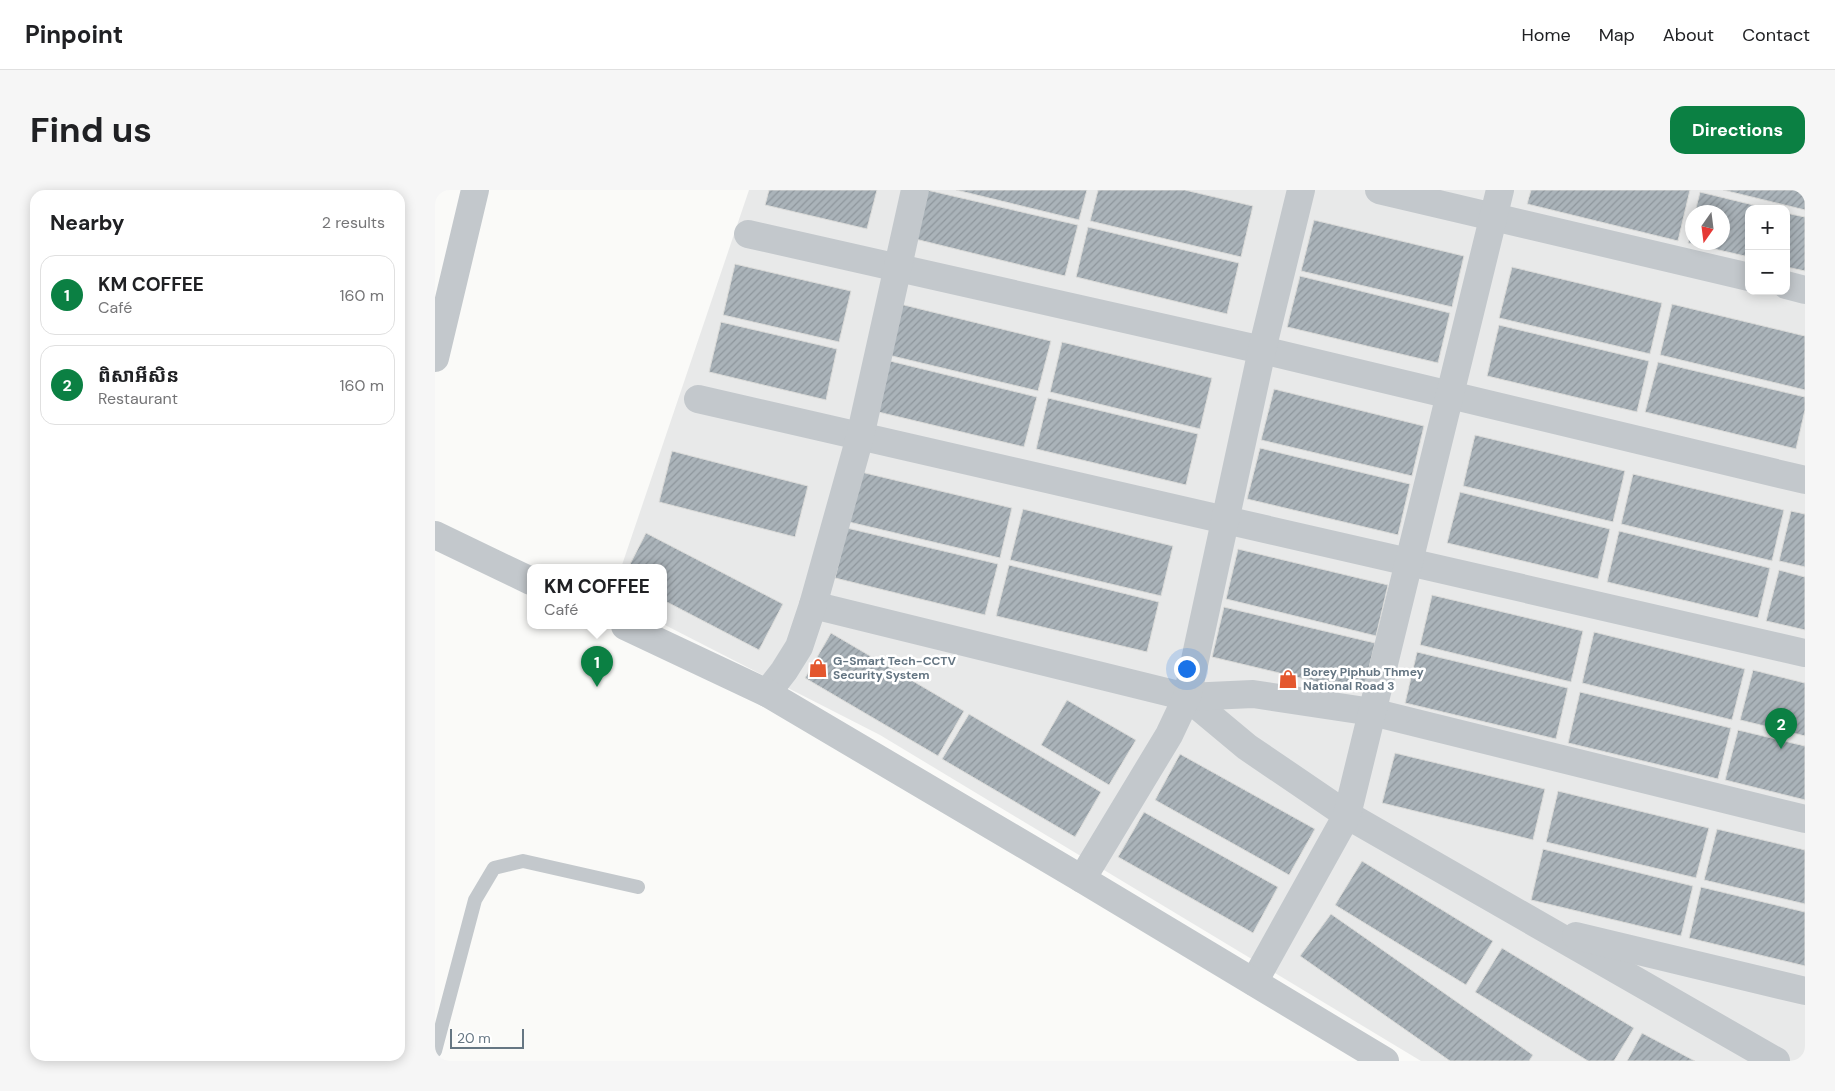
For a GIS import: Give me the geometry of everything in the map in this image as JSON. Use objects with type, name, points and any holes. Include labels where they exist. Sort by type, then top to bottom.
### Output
[{"type":"street","points":[[435,358],[475,190]]},
{"type":"street","points":[[767,694],[785,671],[799,647],[813,606],[860,436],[915,190]]},
{"type":"street","points":[[1082,879],[1169,735],[1187,697],[1262,350],[1301,190]]},
{"type":"street","points":[[1379,190],[1745,276]]},
{"type":"street","points":[[1253,982],[1347,815],[1500,190]]},
{"type":"street","points":[[748,234],[1262,350],[1805,480]]},
{"type":"street","points":[[1790,286],[1805,290]]},
{"type":"street","points":[[698,399],[1805,653]]},
{"type":"street","points":[[435,535],[527,579]]},
{"type":"street","points":[[813,606],[1187,697],[1253,694],[1373,712],[1805,820]]},
{"type":"street","points":[[631,629],[767,694],[1082,879],[1385,1061]]},
{"type":"street","points":[[1187,697],[1247,747],[1347,815],[1776,1061]]},
{"type":"street","points":[[1546,929],[1805,991]]},
{"type":"lane","points":[[435,1050],[475,900],[494,868],[523,861],[638,887]]},
{"type":"shaded area","name":"Borey Piphub Thmey National Road 3","points":[[749,190],[1805,190],[1805,1061],[1421,1061],[880,735],[667,626],[667,564],[622,564]]},
{"type":"building","points":[[769,190],[877,190],[867,229],[765,205]]},
{"type":"building","points":[[927,190],[1078,225],[1065,276],[915,239]]},
{"type":"building","points":[[956,190],[1087,190],[1079,220]]},
{"type":"building","points":[[1098,190],[1185,190],[1253,206],[1241,257],[1090,221]]},
{"type":"building","points":[[1531,190],[1690,190],[1678,241],[1527,204]]},
{"type":"building","points":[[1723,190],[1805,190],[1805,210]]},
{"type":"building","points":[[1700,192],[1754,205],[1745,205],[1745,256],[1718,250],[1730,250],[1730,205],[1697,205]]},
{"type":"building","points":[[1790,214],[1805,217],[1805,271],[1790,268]]},
{"type":"building","points":[[1314,220],[1464,256],[1452,307],[1301,271]]},
{"type":"building","points":[[1088,227],[1239,263],[1227,314],[1076,277]]},
{"type":"building","points":[[735,264],[851,291],[839,342],[723,315]]},
{"type":"building","points":[[1512,267],[1662,303],[1650,354],[1499,318]]},
{"type":"building","points":[[1300,276],[1450,313],[1438,363],[1287,327]]},
{"type":"building","points":[[900,304],[1051,341],[1038,391],[888,355]]},
{"type":"building","points":[[1672,304],[1805,336],[1805,390],[1660,355]]},
{"type":"building","points":[[721,322],[837,349],[826,400],[709,372]]},
{"type":"building","points":[[1499,325],[1649,361],[1637,412],[1487,376]]},
{"type":"building","points":[[1062,342],[1212,378],[1200,429],[1050,392]]},
{"type":"building","points":[[886,360],[1037,397],[1024,447],[874,411]]},
{"type":"building","points":[[1658,362],[1805,397],[1805,410],[1796,449],[1645,412]]},
{"type":"building","points":[[1274,389],[1424,426],[1412,476],[1261,440]]},
{"type":"building","points":[[1048,398],[1198,434],[1186,485],[1036,449]]},
{"type":"building","points":[[1475,435],[1625,471],[1613,522],[1463,486]]},
{"type":"building","points":[[1260,448],[1410,484],[1398,535],[1247,499]]},
{"type":"building","points":[[672,451],[808,486],[795,537],[659,502]]},
{"type":"building","points":[[861,472],[1012,508],[1000,558],[849,522]]},
{"type":"building","points":[[1633,474],[1784,510],[1772,561],[1621,524]]},
{"type":"building","points":[[1460,492],[1610,529],[1598,579],[1447,543]]},
{"type":"building","points":[[1023,509],[1173,546],[1161,596],[1010,560]]},
{"type":"building","points":[[1791,511],[1805,514],[1805,567],[1779,561]]},
{"type":"building","points":[[847,528],[998,564],[985,615],[835,578]]},
{"type":"building","points":[[1619,531],[1770,568],[1758,618],[1607,582]]},
{"type":"building","points":[[646,533],[783,604],[759,650],[667,602],[667,564],[630,564]]},
{"type":"building","points":[[1238,549],[1388,585],[1376,636],[1226,599]]},
{"type":"building","points":[[1009,565],[1159,602],[1147,652],[996,616]]},
{"type":"building","points":[[1779,570],[1805,577],[1805,630],[1766,621]]},
{"type":"building","points":[[1432,595],[1583,631],[1571,682],[1420,645]]},
{"type":"building","points":[[1224,607],[1375,643],[1363,693],[1212,657]]},
{"type":"building","points":[[1594,632],[1745,669],[1732,720],[1582,683]]},
{"type":"building","points":[[831,633],[964,711],[938,756],[805,678]]},
{"type":"building","points":[[1417,652],[1568,688],[1556,739],[1405,703]]},
{"type":"building","points":[[1753,670],[1805,683],[1805,736],[1740,720]]},
{"type":"building","points":[[1580,692],[1731,728],[1718,779],[1568,743]]},
{"type":"building","points":[[1067,700],[1136,740],[1109,785],[1041,745]]},
{"type":"building","points":[[969,714],[1101,792],[1075,837],[942,759]]},
{"type":"building","points":[[1738,730],[1805,746],[1805,800],[1725,780]]},
{"type":"building","points":[[1395,753],[1545,789],[1533,840],[1382,803]]},
{"type":"building","points":[[1180,754],[1315,829],[1289,875],[1155,800]]},
{"type":"building","points":[[1558,791],[1709,828],[1696,878],[1546,842]]},
{"type":"building","points":[[1144,812],[1278,887],[1253,933],[1118,857]]},
{"type":"building","points":[[1717,829],[1805,850],[1805,904],[1704,880]]},
{"type":"building","points":[[1543,849],[1693,886],[1681,936],[1531,900]]},
{"type":"building","points":[[1362,861],[1493,941],[1466,985],[1335,905]]},
{"type":"building","points":[[1701,887],[1805,912],[1805,966],[1689,938]]},
{"type":"building","points":[[1331,914],[1533,1055],[1529,1061],[1450,1061],[1300,956]]},
{"type":"building","points":[[1502,948],[1634,1028],[1614,1061],[1588,1061],[1475,992]]},
{"type":"building","points":[[1642,1033],[1695,1061],[1627,1061]]},
{"type":"place","name":"G-Smart Tech-CCTV Security System","points":[[818,668]]},
{"type":"place","name":"Borey Piphub Thmey National Road 3","points":[[1288,679]]},
{"type":"place","name":"KM COFFEE","points":[[597,687]]},
{"type":"place","name":"ពិសាអីសិន","points":[[1781,749]]}]
